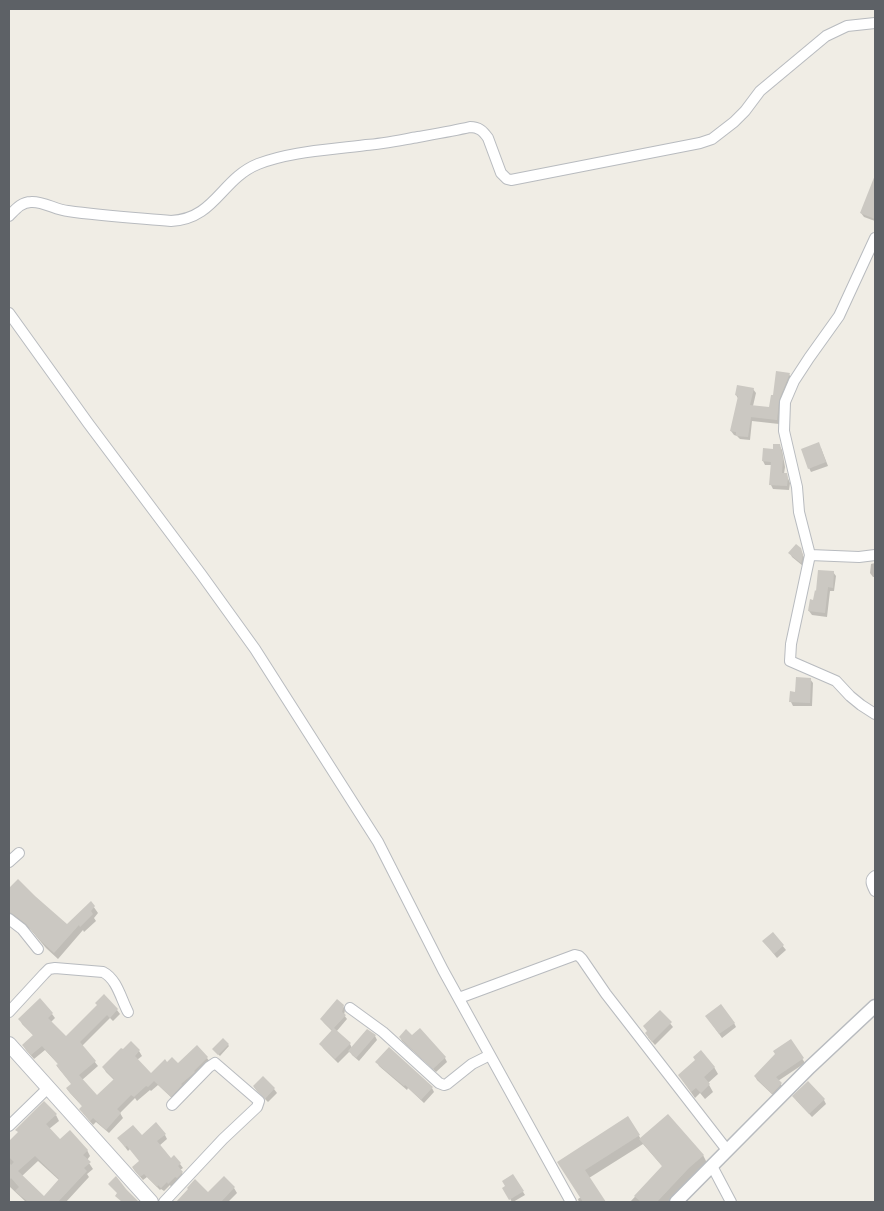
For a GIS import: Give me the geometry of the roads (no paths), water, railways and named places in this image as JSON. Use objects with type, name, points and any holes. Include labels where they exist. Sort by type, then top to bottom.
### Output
[{"type":"main road","points":[[9,1044],[151,1202]]},
{"type":"street","points":[[9,216],[16,208],[31,202],[45,204],[65,211],[179,220],[195,216],[205,209],[235,178],[257,164],[304,152],[369,145],[470,127],[476,127],[485,133],[500,173],[511,180],[695,144],[712,139],[727,128],[745,111],[760,91],[826,36],[847,26],[875,23]]},
{"type":"street","points":[[875,238],[838,316],[794,382],[785,402],[784,431],[810,555],[791,644],[790,661],[836,681],[850,696],[875,714]]},
{"type":"street","points":[[9,313],[255,649],[378,842],[443,970],[570,1202]]},
{"type":"street","points":[[810,555],[859,557],[875,555]]},
{"type":"street","points":[[9,862],[19,854]]},
{"type":"street","points":[[875,876],[871,883],[875,891]]},
{"type":"street","points":[[9,919],[22,929],[38,949]]},
{"type":"street","points":[[459,998],[575,955],[579,956],[606,994],[727,1150]]},
{"type":"street","points":[[9,1012],[49,969],[55,968],[103,972],[114,981],[128,1012]]},
{"type":"street","points":[[676,1202],[810,1067],[875,1006]]},
{"type":"street","points":[[350,1008],[383,1032],[439,1083],[444,1085],[472,1064],[490,1055]]},
{"type":"street","points":[[164,1202],[259,1103],[258,1099],[215,1063],[172,1105]]},
{"type":"street","points":[[9,1126],[48,1088]]},
{"type":"street","points":[[712,1166],[731,1202]]}]
